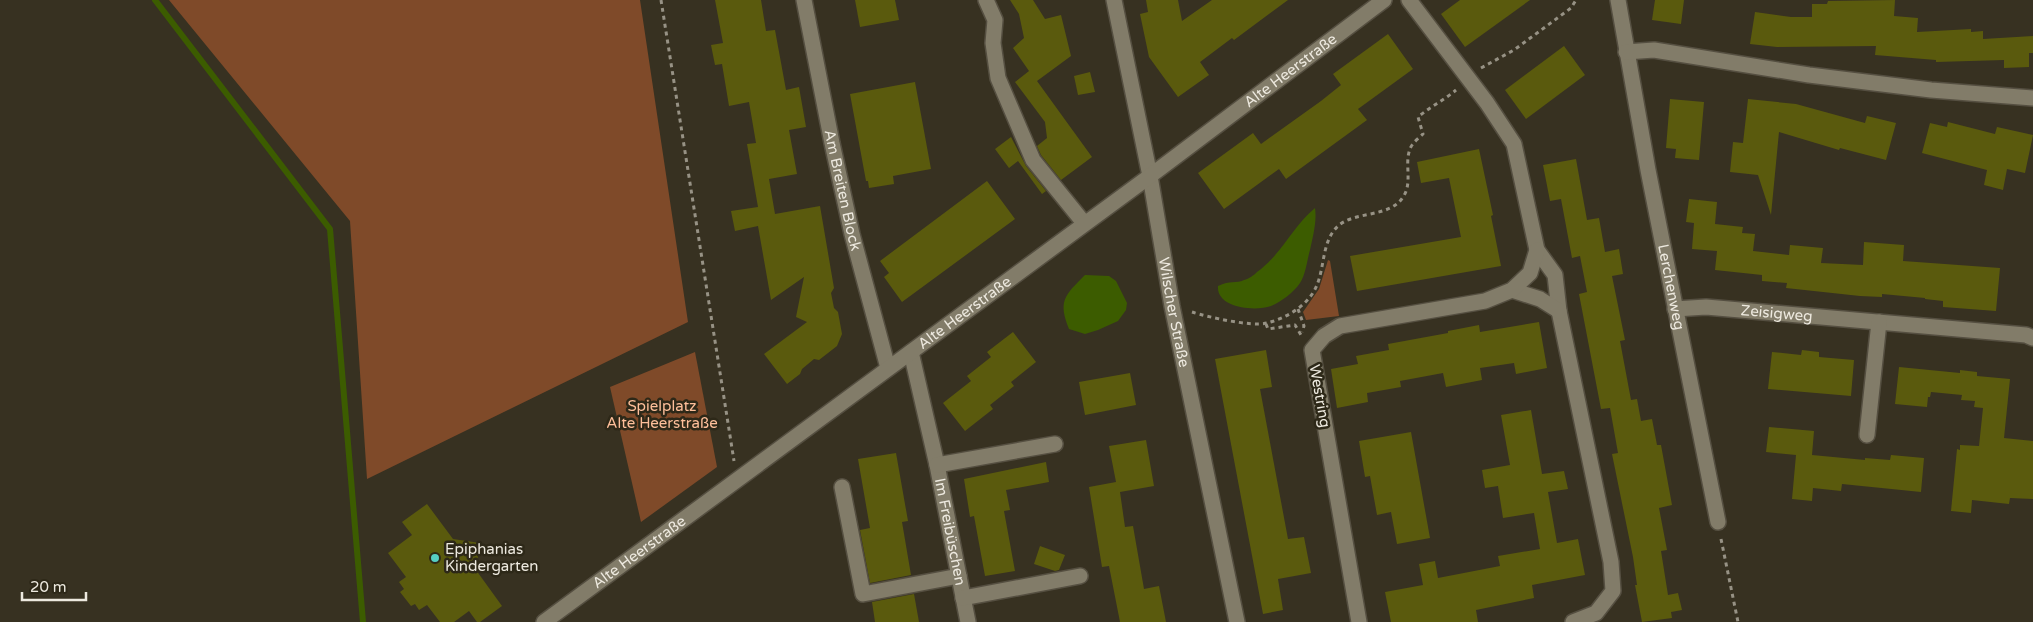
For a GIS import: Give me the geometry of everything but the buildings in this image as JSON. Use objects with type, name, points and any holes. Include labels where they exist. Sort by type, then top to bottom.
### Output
[{"type":"street","points":[[986,0],[996,20],[993,43],[998,78],[1033,160],[1084,223]]},
{"type":"street","name":"Wilscher Straße","points":[[1114,0],[1150,176],[1172,306],[1237,622]]},
{"type":"street","name":"Alte Heerstraße","points":[[544,622],[1150,176],[1384,0]]},
{"type":"street","points":[[1409,0],[1469,79],[1514,144],[1537,250],[1555,275],[1559,311],[1611,562],[1613,591],[1596,613],[1573,622]]},
{"type":"street","name":"Lerchenweg","points":[[1618,0],[1626,52],[1675,309],[1718,522]]},
{"type":"street","name":"Am Breiten Block","points":[[807,3],[832,143],[848,216],[888,368]]},
{"type":"street","points":[[1626,52],[1654,50],[1809,75],[1931,90],[2033,98]]},
{"type":"street","name":"Westring","points":[[1359,622],[1312,350],[1324,336],[1340,326],[1485,302],[1512,290],[1530,273],[1537,250]]},
{"type":"street","points":[[1512,290],[1540,299],[1559,311]]},
{"type":"street","name":"Zeisigweg","points":[[1675,309],[1706,307],[2026,335],[2033,338]]},
{"type":"street","points":[[1867,435],[1879,322]]},
{"type":"street","name":"Im Freibüschen","points":[[911,352],[937,465],[968,622]]},
{"type":"street","name":"Im Freibüschen","points":[[937,465],[1055,444]]},
{"type":"street","points":[[842,487],[863,594],[959,576]]},
{"type":"street","name":"Im Freibüschen","points":[[963,598],[1080,576]]},
{"type":"path","points":[[661,0],[737,480]]},
{"type":"path","points":[[1172,306],[1208,317],[1266,324],[1298,309],[1316,286],[1328,238],[1340,224],[1393,206],[1403,197],[1408,186],[1410,148],[1423,134],[1418,117],[1430,107],[1446,98],[1475,72],[1514,50],[1571,8],[1576,0]]},
{"type":"path","points":[[1298,309],[1304,326]]},
{"type":"path","points":[[1266,324],[1268,329],[1294,325],[1312,350]]},
{"type":"path","points":[[1718,522],[1738,622]]},
{"type":"green space","points":[[169,0],[640,0],[688,322],[367,479],[350,221]]},
{"type":"green space","points":[[1328,260],[1330,261],[1339,316],[1306,320],[1303,312],[1319,289]]},
{"type":"green space","name":"Spielplatz Alte Heerstraße","points":[[695,352],[717,467],[641,522],[610,387]]},
{"type":"shaded area","points":[[1315,208],[1314,229],[1306,267],[1300,283],[1294,290],[1279,302],[1264,308],[1247,308],[1230,304],[1223,299],[1219,293],[1218,286],[1248,279],[1273,257],[1300,223]]},
{"type":"shaded area","points":[[1085,275],[1109,276],[1116,281],[1127,303],[1126,310],[1118,321],[1085,334],[1069,329],[1064,305],[1065,299],[1072,288]]},
{"type":"waterway","points":[[155,0],[330,229],[363,622]]},
{"type":"place","name":"Epiphanias Kindergarten","points":[[435,558]]}]
